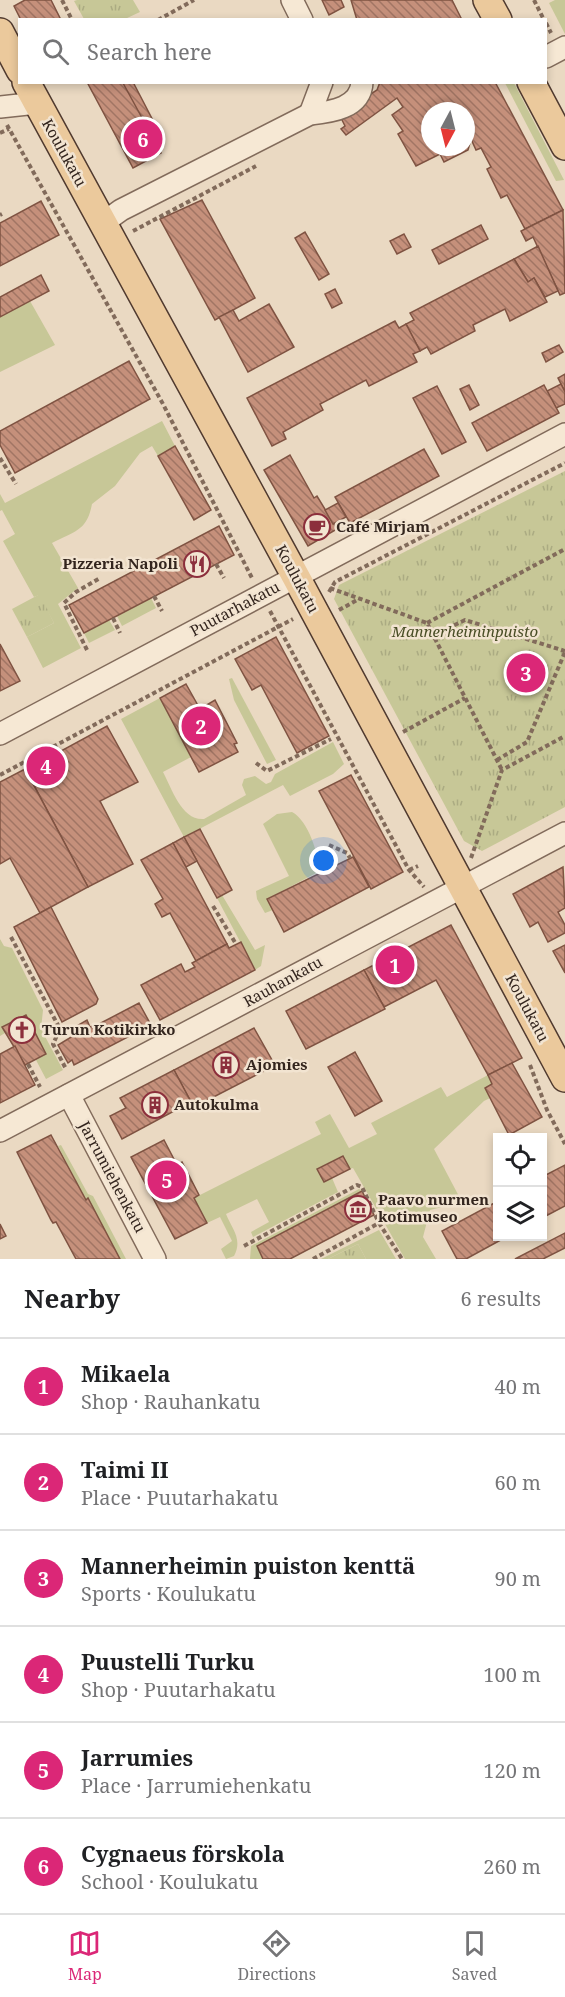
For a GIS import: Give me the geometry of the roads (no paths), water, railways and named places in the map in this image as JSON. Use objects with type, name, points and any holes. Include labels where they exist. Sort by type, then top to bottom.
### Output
[{"type":"main road","points":[[487,0],[497,18]]},
{"type":"main road","points":[[532,84],[565,146]]},
{"type":"main road","name":"Koulukatu","points":[[31,93],[296,577],[565,1078]]},
{"type":"street","points":[[292,0],[301,18]]},
{"type":"street","points":[[547,56],[565,47]]},
{"type":"street","points":[[310,114],[321,84]]},
{"type":"street","points":[[103,224],[121,210],[310,114],[332,112],[350,104],[359,96],[362,84]]},
{"type":"street","points":[[0,106],[31,93]]},
{"type":"street","name":"Puutarhakatu","points":[[0,734],[565,434]]},
{"type":"street","name":"Rauhankatu","points":[[0,1131],[264,993],[462,885],[565,833]]},
{"type":"street","name":"Jarrumiehenkatu","points":[[69,1095],[155,1259]]},
{"type":"place","name":"Cygnaeus förskola","points":[[143,139]]},
{"type":"place","name":"Café Mirjam","points":[[317,527]]},
{"type":"place","name":"Pizzeria Napoli","points":[[197,564]]},
{"type":"place","name":"Mannerheimin puiston kenttä","points":[[526,673]]},
{"type":"place","name":"Taimi II","points":[[201,726]]},
{"type":"place","name":"Puustelli Turku","points":[[46,766]]},
{"type":"place","name":"Mikaela","points":[[395,965]]},
{"type":"place","name":"Turun Kotikirkko","points":[[22,1030]]},
{"type":"place","name":"Ajomies","points":[[226,1065]]},
{"type":"place","name":"Autokulma","points":[[155,1105]]},
{"type":"place","name":"Jarrumies","points":[[167,1180]]},
{"type":"place","name":"Paavo nurmen kotimuseo","points":[[358,1209]]},
{"type":"park label","name":"Mannerheiminpuisto","points":[[465,632]]}]
